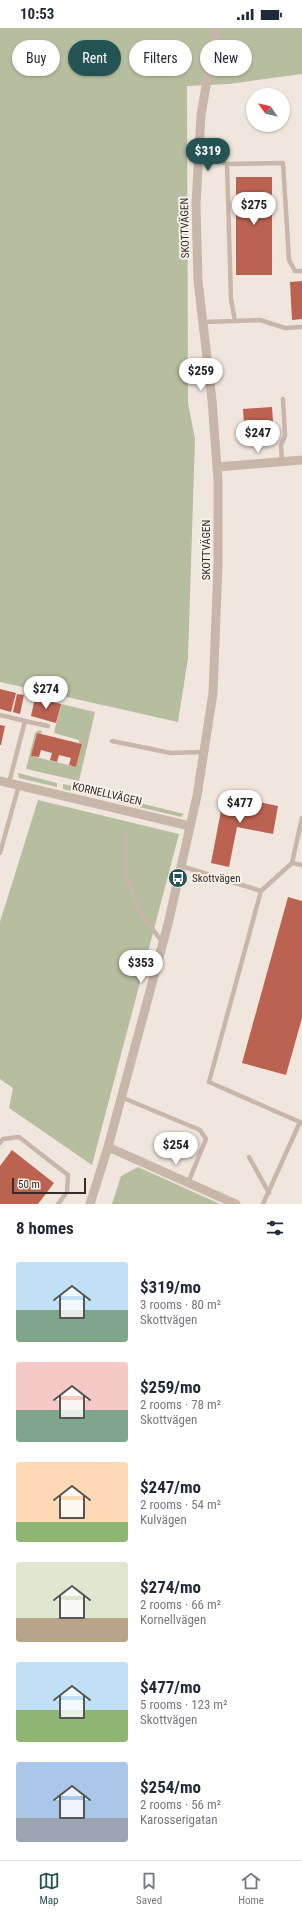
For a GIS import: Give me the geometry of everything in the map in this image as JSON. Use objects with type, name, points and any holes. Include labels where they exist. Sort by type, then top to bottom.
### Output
[{"type":"street","name":"SKOTTVÄGEN","points":[[90,1204],[108,1147],[163,943],[182,866],[198,796],[213,693],[218,565],[217,467],[198,273],[196,204],[198,160],[206,82],[216,28]]},
{"type":"street","points":[[217,467],[282,463],[302,460]]},
{"type":"street","name":"KORNELLVÄGEN","points":[[5,782],[190,826]]},
{"type":"street","points":[[108,1147],[236,1204]]},
{"type":"lane","points":[[198,160],[217,160],[227,164],[283,163],[289,260],[295,271],[302,271]]},
{"type":"lane","points":[[227,164],[231,299],[235,321]]},
{"type":"lane","points":[[204,322],[260,320],[285,328],[302,327]]},
{"type":"lane","points":[[282,463],[281,445],[285,436],[283,399]]},
{"type":"lane","points":[[0,715],[48,726]]},
{"type":"lane","points":[[5,782],[24,720]]},
{"type":"lane","points":[[112,741],[171,753],[204,752]]},
{"type":"lane","points":[[0,853],[19,785]]},
{"type":"lane","points":[[263,1204],[301,1123],[209,1082],[261,891],[292,863],[302,818]]},
{"type":"lane","points":[[126,834],[126,877],[139,911],[163,943]]},
{"type":"lane","points":[[292,863],[302,865]]},
{"type":"lane","points":[[182,866],[261,891]]},
{"type":"lane","points":[[121,1097],[200,1130],[206,1139],[188,1183]]},
{"type":"lane","points":[[0,1143],[3,1139],[19,1137],[68,1175],[67,1192],[58,1204]]},
{"type":"lane","points":[[249,1157],[269,1193]]},
{"type":"green space","points":[[0,28],[302,28],[302,74],[229,84],[187,86],[188,403],[195,439],[188,658],[178,722],[0,682]]},
{"type":"green space","points":[[61,704],[95,712],[79,781],[26,769],[35,733],[39,730],[42,731],[41,734],[37,733],[32,756],[76,767],[82,744],[79,743],[79,740],[54,733]]},
{"type":"green space","points":[[18,773],[57,783],[57,787],[19,778]]},
{"type":"green space","points":[[63,784],[184,814],[181,817],[63,789]]},
{"type":"green space","points":[[38,800],[179,834],[92,1165],[9,1108],[13,1088],[0,1079],[0,922]]},
{"type":"green space","points":[[138,1167],[220,1204],[112,1204],[121,1176]]},
{"type":"building","points":[[236,177],[272,177],[272,275],[236,275]]},
{"type":"building","points":[[302,281],[302,319],[292,320],[290,282]]},
{"type":"building","points":[[272,407],[274,436],[245,438],[243,409]]},
{"type":"building","points":[[0,689],[16,693],[11,712],[0,709]]},
{"type":"building","points":[[17,694],[24,695],[20,714],[13,712]]},
{"type":"building","points":[[35,698],[61,704],[56,723],[31,716]]},
{"type":"building","points":[[0,725],[5,726],[1,745],[0,745]]},
{"type":"building","points":[[37,733],[82,744],[76,767],[69,765],[71,758],[59,755],[57,762],[50,760],[52,753],[41,750],[39,757],[31,756]]},
{"type":"building","points":[[224,795],[278,806],[273,834],[237,827],[229,867],[211,863]]},
{"type":"building","points":[[288,897],[302,901],[302,1018],[286,1075],[242,1063]]},
{"type":"building","points":[[12,1150],[54,1183],[38,1204],[0,1204],[0,1166]]},
{"type":"place","name":"Skottvägen","points":[[178,878]]}]
